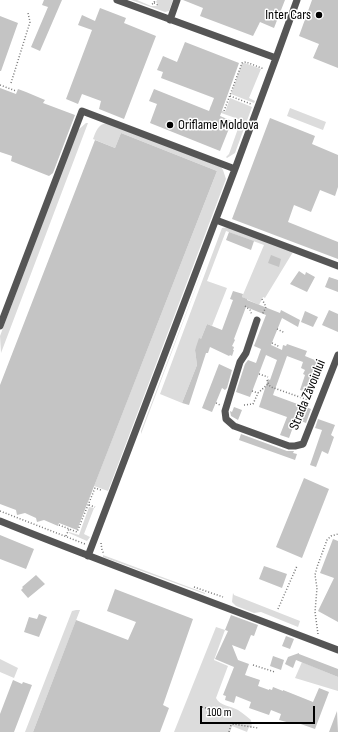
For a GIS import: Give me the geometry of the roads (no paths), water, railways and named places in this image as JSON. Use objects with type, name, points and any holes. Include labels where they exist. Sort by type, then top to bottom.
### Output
[{"type":"street","points":[[117,0],[276,58]]},
{"type":"street","points":[[170,20],[177,0]]},
{"type":"street","points":[[88,556],[216,220],[297,0]]},
{"type":"street","points":[[0,326],[82,111],[235,169]]},
{"type":"street","points":[[216,220],[338,266]]},
{"type":"street","name":"Strada Zăvoiului","points":[[256,322],[246,352],[240,362],[225,411],[226,419],[234,426],[289,446],[303,444],[338,355]]},
{"type":"street","points":[[0,521],[88,556],[338,650]]},
{"type":"place","name":"Inter Cars","points":[[319,15]]},
{"type":"place","name":"Oriflame Moldova","points":[[170,125]]}]
